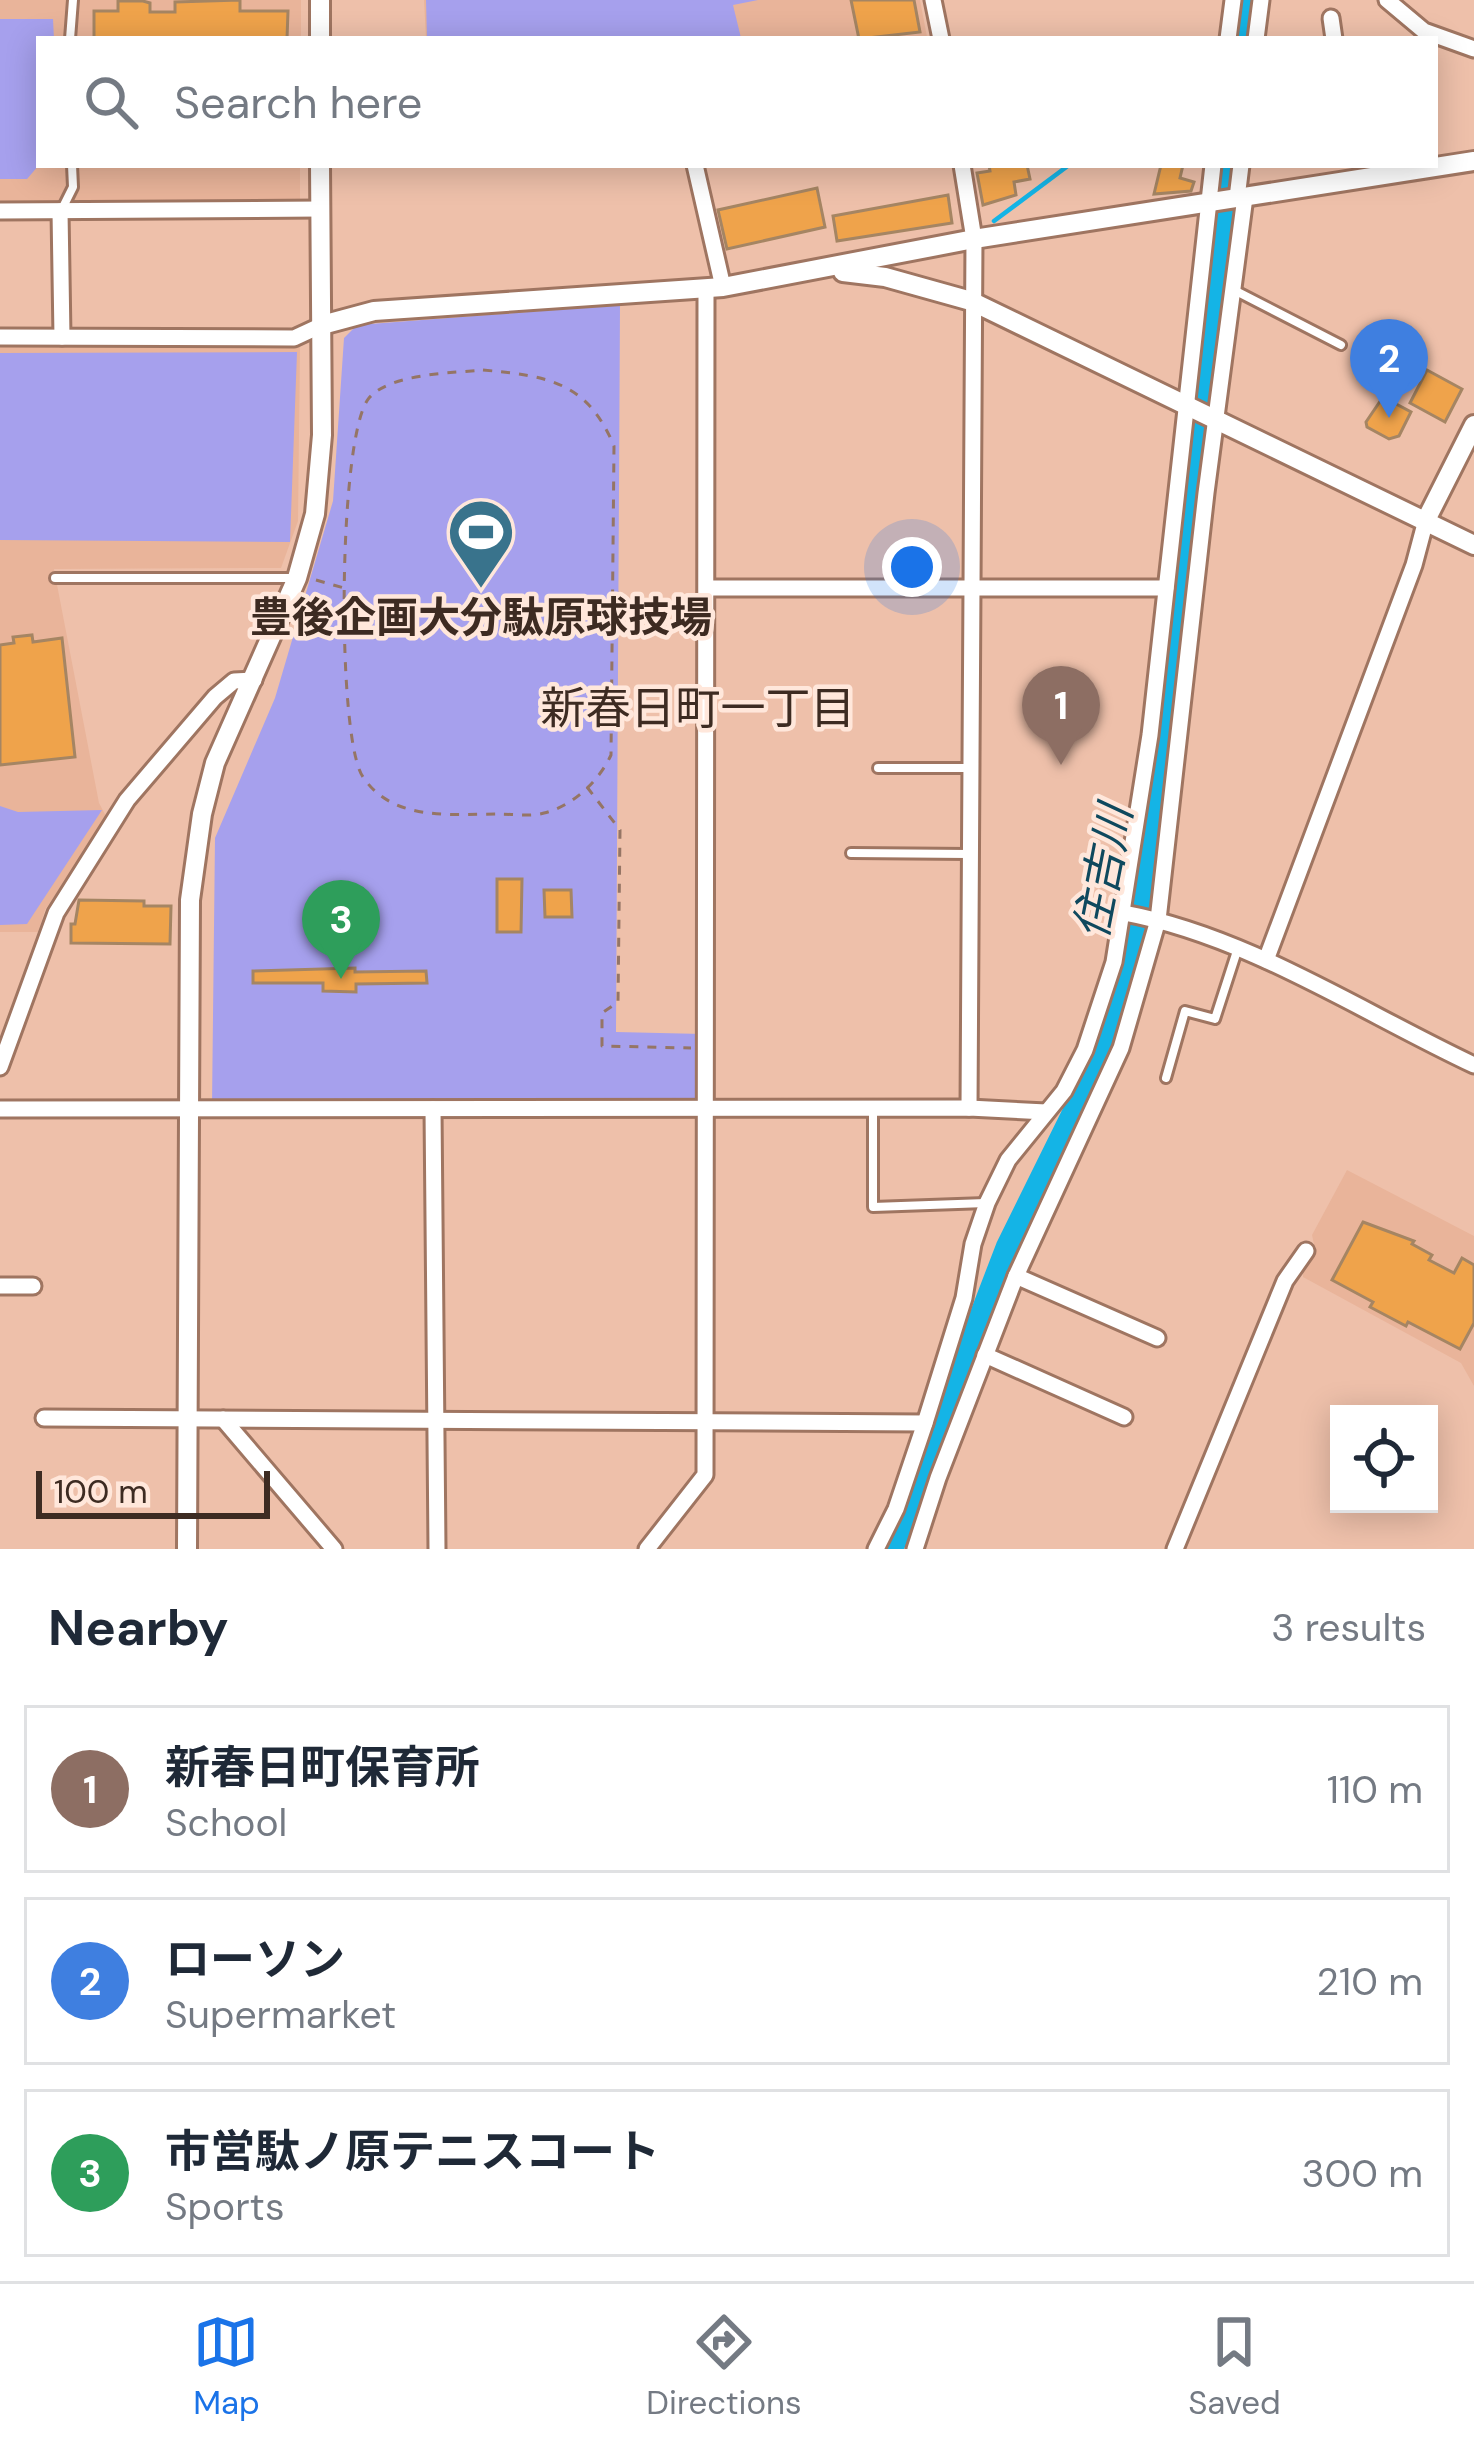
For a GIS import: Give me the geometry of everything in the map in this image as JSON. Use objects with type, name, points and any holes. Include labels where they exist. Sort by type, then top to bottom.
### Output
[{"type":"street","points":[[320,0],[320,36]]},
{"type":"street","points":[[934,0],[940,36]]},
{"type":"street","points":[[1228,36],[1233,0]]},
{"type":"street","points":[[1256,36],[1261,0]]},
{"type":"street","points":[[1387,0],[1424,31],[1437,36]]},
{"type":"street","points":[[1331,19],[1334,36]]},
{"type":"street","points":[[1438,36],[1474,50]]},
{"type":"street","points":[[1438,164],[1474,161]]},
{"type":"street","points":[[188,1549],[193,878],[215,763],[307,579],[322,436],[320,168]]},
{"type":"street","points":[[647,1549],[705,1475],[707,588],[715,288],[695,168]]},
{"type":"street","points":[[962,168],[974,239],[969,1108]]},
{"type":"street","points":[[876,1549],[896,1509],[925,1423],[964,1298],[973,1244],[987,1203],[1007,1160],[1064,1090],[1085,1051],[1126,913],[1213,168]]},
{"type":"street","points":[[915,1549],[1016,1276],[1121,1048],[1154,920],[1216,418],[1241,168]]},
{"type":"street","points":[[0,337],[294,338],[374,311],[715,288],[974,239],[1241,198],[1353,172],[1397,168]]},
{"type":"street","points":[[0,211],[321,209]]},
{"type":"street","points":[[60,211],[62,337]]},
{"type":"street","points":[[772,279],[845,272],[885,277],[971,301],[1474,545]]},
{"type":"street","points":[[1266,960],[1414,565],[1426,520],[1474,425]]},
{"type":"street","points":[[707,588],[1166,588]]},
{"type":"street","points":[[0,1067],[56,913],[127,800],[215,698],[234,681],[254,680]]},
{"type":"street","points":[[1126,913],[1266,960],[1474,1065]]},
{"type":"street","points":[[0,1109],[969,1108],[1046,1112]]},
{"type":"street","points":[[433,1109],[437,1549]]},
{"type":"street","points":[[1175,1549],[1285,1281],[1306,1251]]},
{"type":"street","points":[[1016,1276],[1157,1338]]},
{"type":"street","points":[[0,1286],[33,1286]]},
{"type":"street","points":[[985,1355],[1124,1417]]},
{"type":"street","points":[[44,1418],[925,1423]]},
{"type":"street","points":[[223,1419],[334,1549]]},
{"type":"lane","points":[[70,36],[73,0]]},
{"type":"lane","points":[[60,211],[73,187],[72,168]]},
{"type":"lane","points":[[1231,288],[1340,345]]},
{"type":"lane","points":[[55,578],[307,579]]},
{"type":"lane","points":[[878,769],[970,768]]},
{"type":"lane","points":[[851,853],[970,854]]},
{"type":"lane","points":[[1166,1078],[1185,1011],[1215,1019],[1237,950]]},
{"type":"lane","points":[[873,1109],[873,1207],[987,1203]]},
{"type":"path","points":[[483,370],[531,374],[570,386],[604,422],[614,446],[614,715],[611,755],[602,775],[587,787],[544,813],[425,815],[388,800],[362,776],[349,732],[349,470],[368,399],[386,385],[432,374],[483,370]]},
{"type":"path","points":[[307,579],[346,588]]},
{"type":"path","points":[[587,787],[620,830],[618,1002],[602,1013],[602,1046],[705,1048]]},
{"type":"shaded area","points":[[0,0],[301,0],[301,36],[36,36],[36,168],[300,168],[300,201],[0,204]]},
{"type":"shaded area","points":[[424,0],[920,0],[927,36],[426,36]]},
{"type":"shaded area","points":[[426,0],[758,0],[733,5],[741,36],[427,36]]},
{"type":"shaded area","points":[[0,19],[53,19],[54,36],[36,36],[36,168],[27,179],[0,179]]},
{"type":"shaded area","points":[[620,305],[616,1032],[703,1034],[702,1107],[212,1105],[215,838],[275,698],[333,501],[344,338],[357,325]]},
{"type":"shaded area","points":[[0,347],[300,347],[298,521],[281,568],[54,569],[99,803],[107,818],[45,910],[38,932],[0,932]]},
{"type":"shaded area","points":[[297,352],[290,542],[0,540],[0,353]]},
{"type":"shaded area","points":[[0,806],[18,812],[102,810],[27,924],[0,925]]},
{"type":"shaded area","points":[[1347,1170],[1474,1236],[1474,1386],[1461,1363],[1303,1277],[1315,1249],[1312,1235]]},
{"type":"building","points":[[240,0],[240,11],[288,11],[287,36],[94,36],[94,11],[118,11],[118,1],[143,1],[150,3],[150,12],[175,12],[175,2]]},
{"type":"building","points":[[851,0],[914,0],[920,32],[858,36]]},
{"type":"building","points":[[1028,168],[1030,179],[1014,182],[1016,195],[983,205],[977,173]]},
{"type":"building","points":[[1160,168],[1182,168],[1180,178],[1194,182],[1191,191],[1154,194]]},
{"type":"building","points":[[817,188],[825,227],[727,249],[718,210]]},
{"type":"building","points":[[948,195],[952,223],[837,241],[833,216]]},
{"type":"building","points":[[1427,370],[1462,389],[1445,422],[1410,403]]},
{"type":"building","points":[[1383,397],[1411,412],[1399,436],[1389,439],[1366,422]]},
{"type":"building","points":[[32,635],[33,642],[62,638],[75,757],[0,765],[0,645],[14,643],[13,637]]},
{"type":"building","points":[[497,879],[522,879],[521,932],[497,932]]},
{"type":"building","points":[[544,890],[571,890],[572,917],[545,917]]},
{"type":"building","points":[[79,900],[171,906],[170,944],[71,943]]},
{"type":"building","points":[[355,968],[355,972],[426,971],[427,983],[356,984],[356,992],[323,991],[323,983],[253,983],[253,971]]},
{"type":"building","points":[[1363,1222],[1414,1241],[1432,1255],[1429,1260],[1454,1273],[1462,1258],[1474,1265],[1474,1323],[1460,1349],[1370,1307],[1373,1302],[1332,1280]]},
{"type":"waterway","name":"住吉川","points":[[1243,36],[1246,0]]},
{"type":"waterway","points":[[994,221],[1065,168]]},
{"type":"waterway","name":"住吉川","points":[[889,1549],[1009,1248],[1090,1084],[1123,995],[1158,812],[1229,168]]},
{"type":"place","name":"ローソン","points":[[1389,418]]},
{"type":"place","name":"豊後企画大分駄原球技場","points":[[481,591]]},
{"type":"place","name":"新春日町保育所","points":[[1061,765]]},
{"type":"place","name":"市営駄ノ原テニスコート","points":[[341,979]]},
{"type":"district","name":"新春日町一丁目","points":[[698,708]]}]
